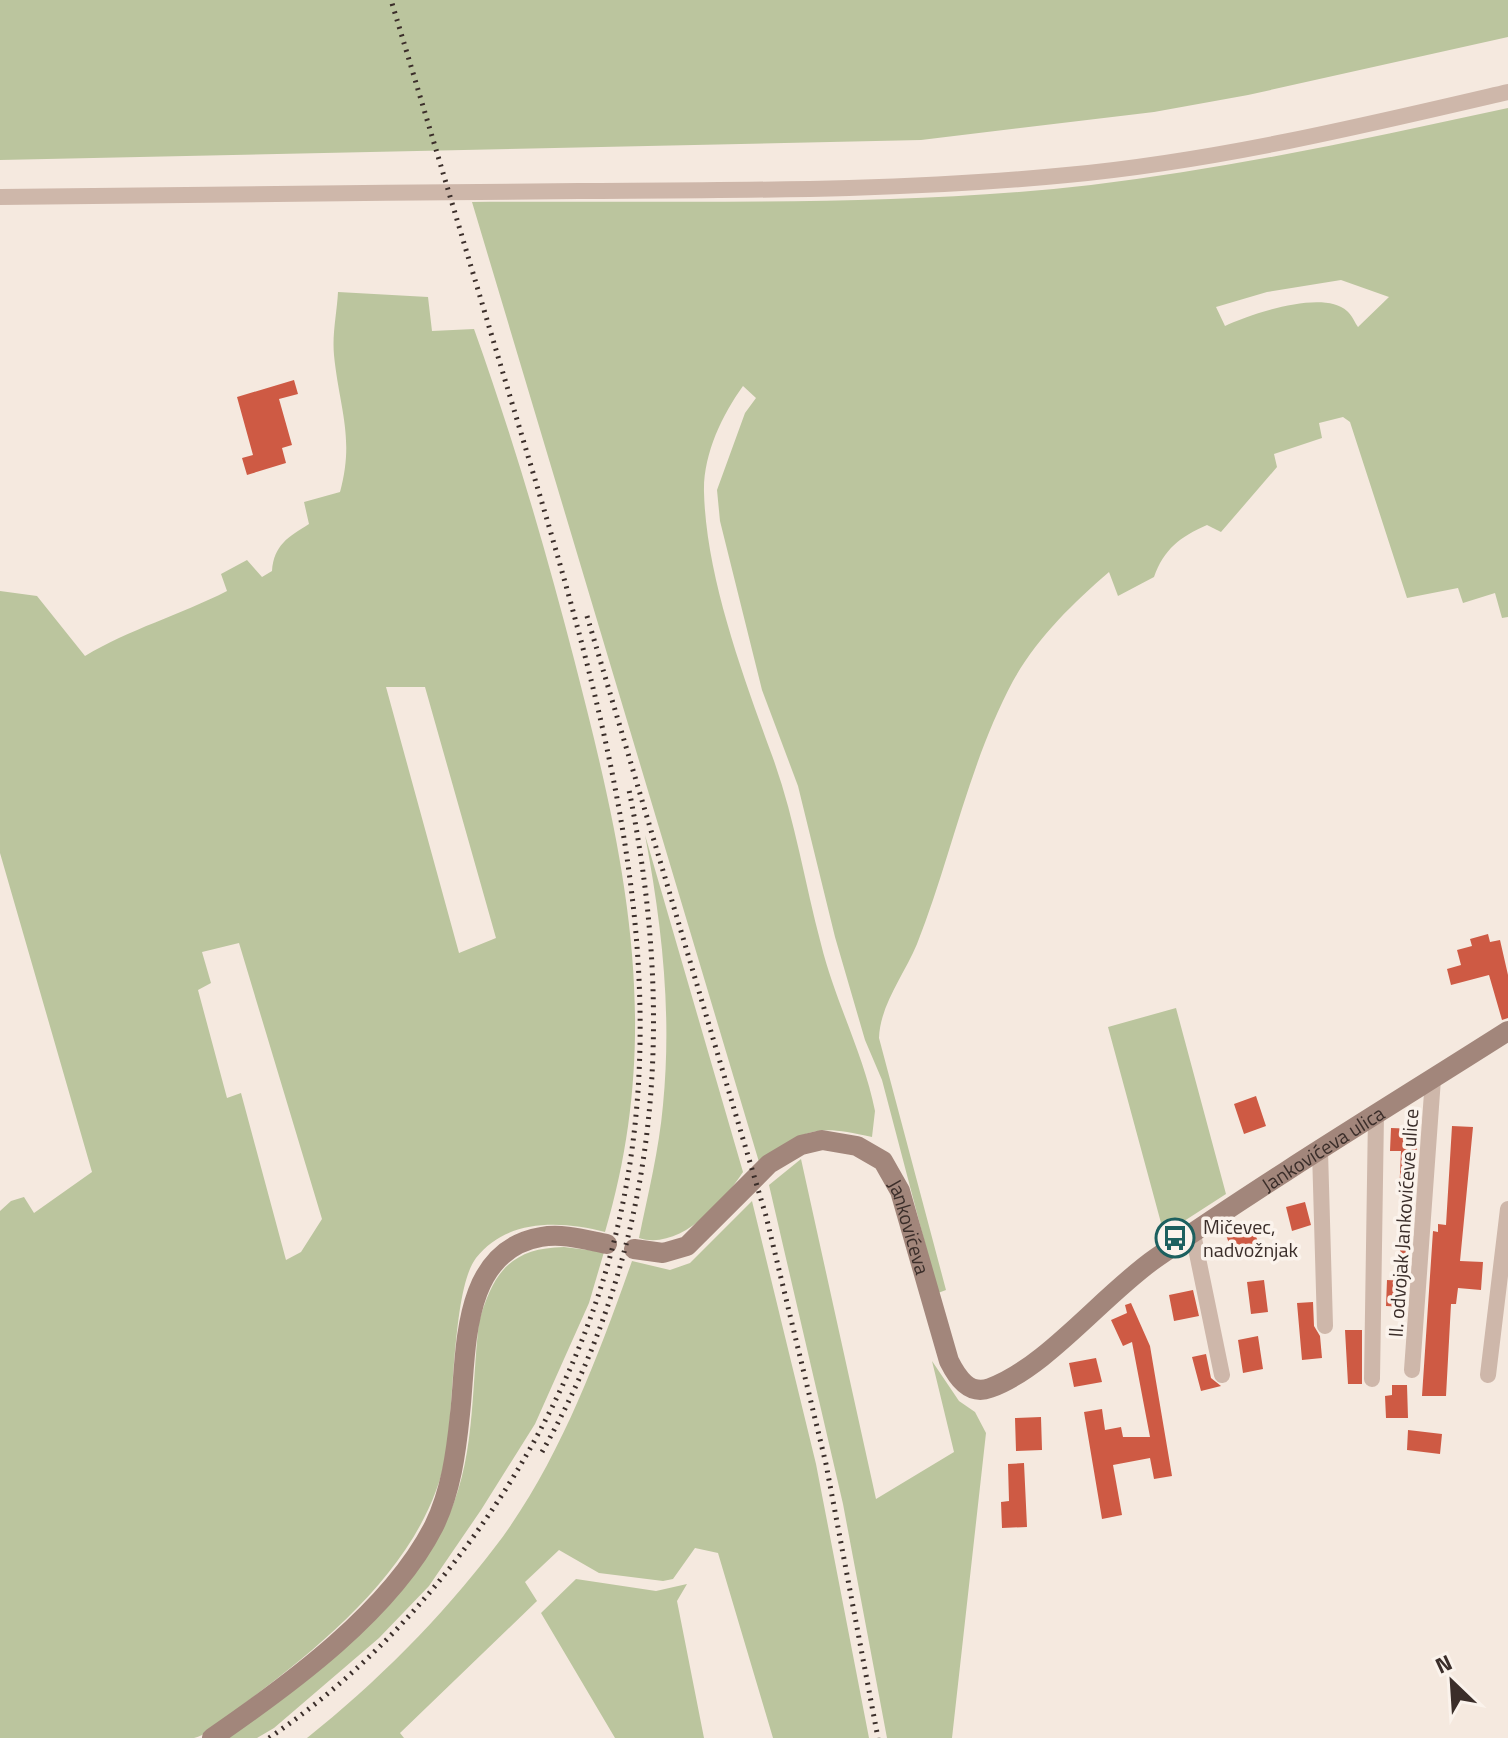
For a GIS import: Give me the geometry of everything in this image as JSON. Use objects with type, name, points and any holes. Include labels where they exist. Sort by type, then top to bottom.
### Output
[{"type":"main road","name":"Jankovićeva ulica","points":[[992,1388],[1021,1373],[1107,1296],[1193,1234],[1508,1031]]},
{"type":"main road","name":"Jankovićeva","points":[[634,1249],[663,1253],[687,1246],[769,1164],[801,1145],[822,1140],[857,1146],[883,1161],[900,1191],[949,1361],[961,1381],[970,1387],[992,1388]]},
{"type":"main road","points":[[212,1738],[295,1676],[366,1613],[397,1579],[433,1528],[451,1477],[471,1316],[488,1271],[509,1250],[532,1239],[564,1236],[607,1244]]},
{"type":"street","points":[[0,197],[721,190],[910,187],[989,182],[1085,173],[1258,148],[1508,92]]},
{"type":"street","name":"II. odvojak Jankovićeve ulice","points":[[1412,1370],[1433,1079]]},
{"type":"street","points":[[1372,1379],[1376,1114]]},
{"type":"street","points":[[1320,1151],[1325,1326]]},
{"type":"street","points":[[1488,1375],[1508,1209]]},
{"type":"street","points":[[1193,1234],[1222,1375]]},
{"type":"green space","points":[[0,0],[1508,0],[1508,37],[1248,95],[1154,112],[921,140],[0,160]]},
{"type":"green space","points":[[1508,108],[1508,617],[1502,618],[1495,593],[1463,603],[1458,588],[1407,598],[1350,422],[1343,417],[1319,423],[1322,438],[1274,454],[1277,467],[1221,532],[1207,525],[1189,534],[1168,551],[1154,577],[1118,596],[1109,572],[1044,636],[1013,681],[984,745],[917,944],[888,1002],[880,1026],[879,1038],[946,1290],[938,1293],[882,1080],[865,1040],[835,937],[798,786],[762,690],[720,521],[717,490],[745,413],[756,398],[743,386],[721,423],[710,450],[704,492],[711,556],[737,656],[786,798],[827,965],[864,1069],[875,1111],[872,1137],[837,1131],[812,1132],[789,1142],[759,1162],[472,202],[860,200],[1015,192],[1196,170]],"holes":[[[1341,280],[1389,297],[1358,327],[1347,311],[1321,302],[1287,306],[1225,326],[1216,307],[1267,292]]]},
{"type":"green space","points":[[338,292],[428,297],[432,331],[474,329],[502,411],[574,659],[609,804],[622,874],[631,944],[635,1014],[633,1085],[623,1157],[605,1232],[553,1225],[519,1229],[489,1245],[476,1258],[462,1296],[449,1435],[435,1493],[418,1529],[396,1563],[342,1623],[223,1722],[194,1738],[0,1738],[0,1211],[11,1201],[24,1197],[34,1213],[92,1172],[0,853],[0,591],[37,596],[85,656],[227,591],[221,574],[247,560],[262,577],[272,571],[279,548],[309,524],[304,502],[340,492],[346,439],[334,355]],"holes":[[[386,687],[425,687],[496,938],[459,953]],[[239,943],[322,1219],[301,1252],[286,1260],[241,1093],[227,1098],[198,990],[211,983],[202,952]]]},
{"type":"green space","points":[[645,835],[743,1172],[724,1197],[698,1222],[669,1238],[654,1240],[639,1238],[661,1122],[666,1071],[666,1003],[661,936]]},
{"type":"green space","points":[[1176,1008],[1226,1194],[1164,1234],[1108,1027]]},
{"type":"green space","points":[[801,1159],[876,1499],[954,1452],[932,1361],[959,1401],[975,1412],[986,1433],[952,1738],[887,1738],[843,1504],[769,1185]]},
{"type":"green space","points":[[752,1201],[816,1464],[869,1738],[773,1738],[718,1553],[695,1548],[673,1579],[663,1581],[599,1573],[559,1550],[525,1582],[537,1601],[400,1733],[404,1738],[307,1738],[383,1672],[430,1624],[518,1515],[574,1409],[632,1261],[670,1270],[690,1263]]},
{"type":"green space","points":[[546,1248],[604,1252],[589,1303],[535,1424],[429,1586],[379,1638],[274,1728],[257,1738],[225,1738],[263,1712],[444,1525],[462,1477],[467,1452],[479,1322],[484,1304],[498,1277],[518,1258]]},
{"type":"green space","points":[[576,1579],[656,1591],[687,1584],[677,1601],[704,1738],[615,1738],[541,1613]]},
{"type":"building","points":[[294,380],[298,394],[279,399],[292,445],[282,448],[286,463],[247,475],[242,458],[253,455],[237,397]]},
{"type":"building","points":[[1488,934],[1490,942],[1500,940],[1508,975],[1508,1018],[1502,1020],[1489,975],[1451,985],[1447,969],[1461,965],[1457,950],[1472,946],[1470,939]]},
{"type":"building","points":[[1256,1096],[1266,1126],[1244,1134],[1234,1104]]},
{"type":"building","points":[[1452,1126],[1473,1127],[1460,1261],[1483,1262],[1481,1290],[1458,1288],[1456,1304],[1451,1304],[1446,1396],[1422,1396],[1433,1231],[1438,1232],[1438,1224],[1446,1225]]},
{"type":"building","points":[[1391,1128],[1418,1129],[1414,1195],[1399,1195],[1401,1151],[1390,1151]]},
{"type":"building","points":[[1305,1202],[1311,1225],[1292,1231],[1286,1207]]},
{"type":"building","points":[[1251,1222],[1259,1245],[1233,1255],[1225,1232]]},
{"type":"building","points":[[1400,1235],[1411,1235],[1409,1256],[1400,1256]]},
{"type":"building","points":[[1264,1280],[1268,1312],[1251,1314],[1247,1282]]},
{"type":"building","points":[[1387,1280],[1407,1281],[1406,1307],[1386,1306]]},
{"type":"building","points":[[1193,1290],[1199,1316],[1174,1321],[1169,1295]]},
{"type":"building","points":[[1313,1302],[1314,1326],[1320,1336],[1322,1358],[1302,1360],[1297,1303]]},
{"type":"building","points":[[1131,1303],[1150,1346],[1172,1476],[1154,1479],[1150,1458],[1113,1465],[1122,1515],[1102,1519],[1084,1412],[1102,1409],[1105,1430],[1121,1427],[1123,1437],[1150,1437],[1132,1342],[1123,1346],[1111,1320],[1127,1313],[1125,1305]]},
{"type":"building","points":[[1345,1330],[1362,1330],[1362,1384],[1348,1384]]},
{"type":"building","points":[[1258,1336],[1263,1369],[1243,1373],[1238,1340]]},
{"type":"building","points":[[1206,1354],[1211,1378],[1221,1386],[1201,1391],[1192,1357]]},
{"type":"building","points":[[1096,1358],[1102,1382],[1074,1387],[1069,1363]]},
{"type":"building","points":[[1392,1385],[1407,1385],[1408,1418],[1386,1418],[1385,1396],[1392,1395]]},
{"type":"building","points":[[1041,1417],[1042,1450],[1016,1451],[1015,1418]]},
{"type":"building","points":[[1408,1430],[1442,1434],[1440,1454],[1407,1450]]},
{"type":"building","points":[[1024,1463],[1027,1527],[1002,1528],[1001,1502],[1009,1501],[1008,1464]]},
{"type":"railway","points":[[269,1738],[339,1684],[402,1623],[459,1556],[509,1484],[575,1356],[617,1229],[637,1103],[639,976],[626,848],[601,720],[567,589],[391,0]]},
{"type":"railway","points":[[587,616],[766,1216],[826,1464],[878,1738]]},
{"type":"railway","points":[[542,1452],[582,1373],[612,1292],[634,1210],[648,1127],[653,1043],[652,958],[643,872],[628,785]]},
{"type":"place","name":"Mičevec, nadvožnjak","points":[[1175,1238]]}]
